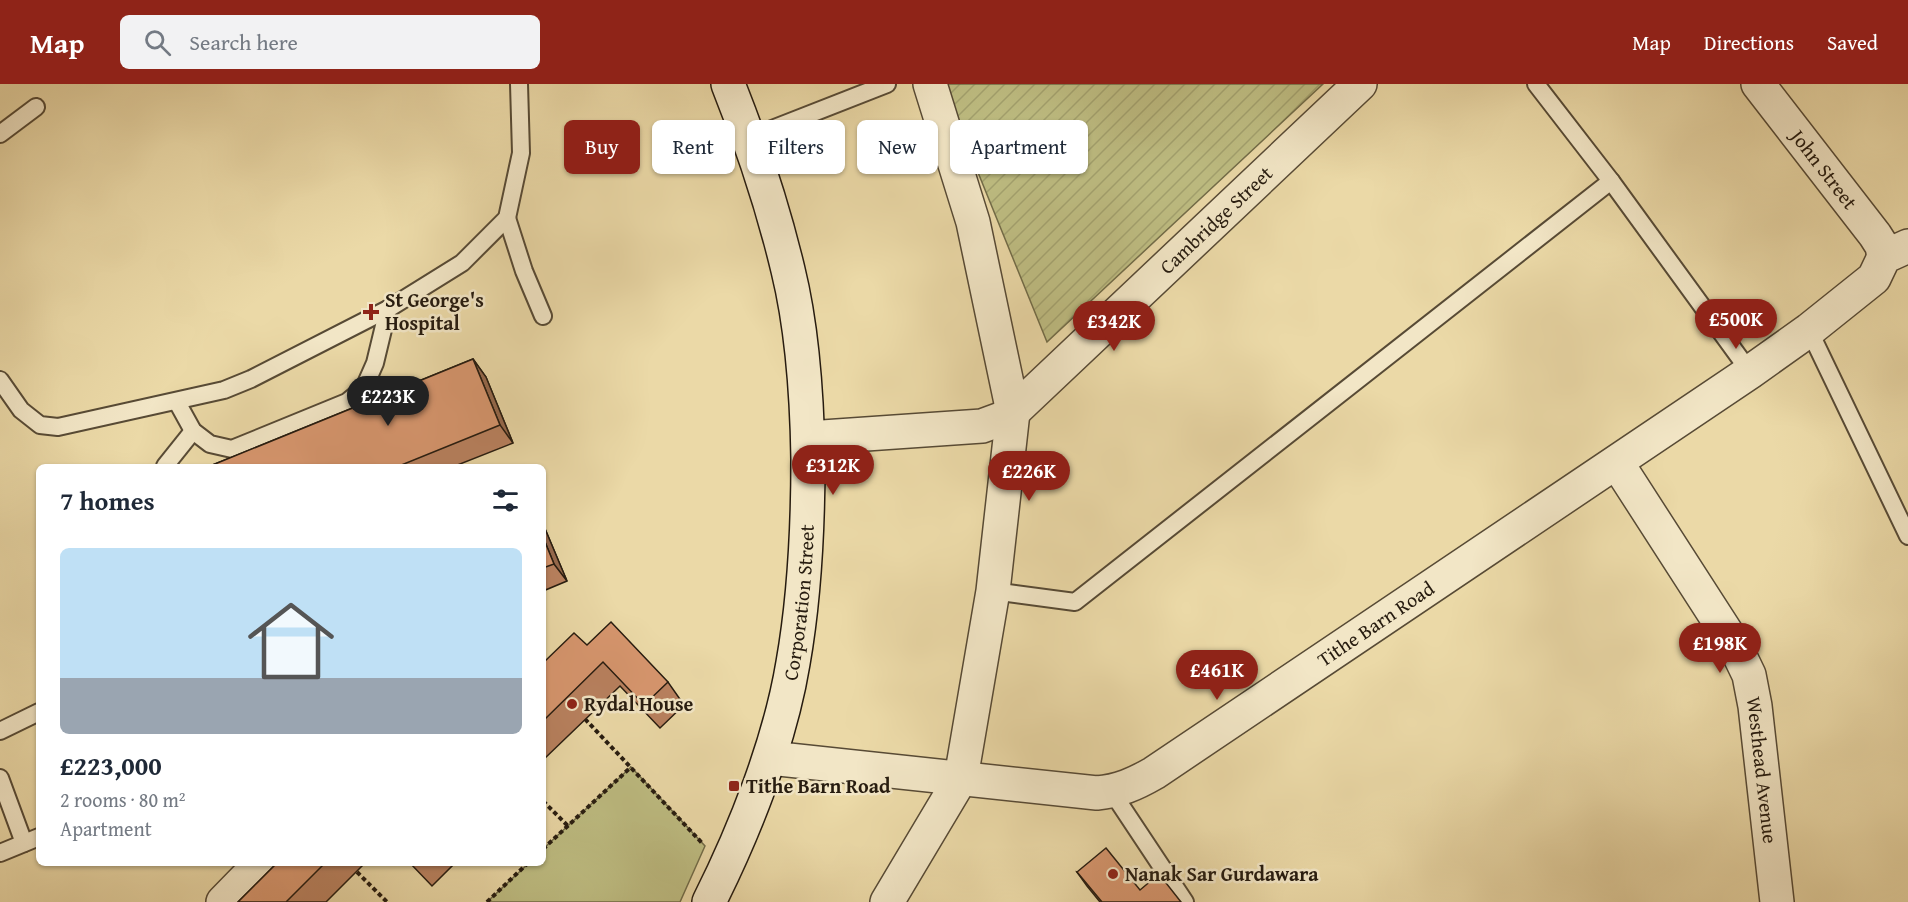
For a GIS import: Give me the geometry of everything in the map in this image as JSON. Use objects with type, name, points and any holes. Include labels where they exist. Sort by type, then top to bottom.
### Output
[{"type":"street","name":"Corporation Street","points":[[728,84],[747,133]]},
{"type":"street","points":[[887,902],[961,778],[993,591],[1013,412],[973,222],[930,84]]},
{"type":"street","name":"Cambridge Street","points":[[808,438],[982,426],[1013,412],[1360,84]]},
{"type":"street","name":"John Street","points":[[1758,84],[1882,246],[1896,251]]},
{"type":"street","name":"Corporation Street","points":[[709,902],[770,758],[793,665],[804,586],[808,513],[808,438],[804,363],[789,270],[760,174]]},
{"type":"street","name":"Tithe Barn Road","points":[[770,758],[1097,793],[1130,787],[1155,773],[1750,372],[1809,330],[1874,278],[1896,251]]},
{"type":"street","name":"Westhead Avenue","points":[[1617,463],[1735,646],[1749,675],[1755,706],[1777,902]]},
{"type":"street","points":[[223,902],[258,866]]},
{"type":"lane","points":[[519,84],[521,153],[507,218],[524,271],[543,316]]},
{"type":"lane","points":[[795,120],[887,84]]},
{"type":"lane","points":[[1536,84],[1611,181],[1750,372]]},
{"type":"lane","points":[[0,134],[36,107]]},
{"type":"lane","points":[[993,591],[1075,602],[1611,181]]},
{"type":"lane","points":[[0,380],[21,410],[39,425],[58,427],[224,390],[251,379],[388,309],[462,263],[507,218]]},
{"type":"lane","points":[[177,402],[193,431],[210,444],[232,449],[347,402],[363,388],[375,363],[388,309]]},
{"type":"lane","points":[[1809,330],[1908,536]]},
{"type":"lane","points":[[167,464],[193,431]]},
{"type":"lane","points":[[0,731],[36,713]]},
{"type":"lane","points":[[0,778],[31,840],[0,853]]},
{"type":"lane","points":[[1112,792],[1185,902]]},
{"type":"path","points":[[585,719],[705,846],[730,856]]},
{"type":"path","points":[[546,846],[631,767]]},
{"type":"path","points":[[546,804],[568,826]]},
{"type":"path","points":[[487,902],[525,866]]},
{"type":"path","points":[[357,872],[387,902]]},
{"type":"shaded area","points":[[942,84],[1323,84],[1047,342],[979,174],[1088,174],[1088,120],[957,120]]},
{"type":"shaded area","points":[[631,767],[705,846],[680,902],[487,902],[526,866],[546,866],[546,846]]},
{"type":"building","points":[[473,359],[500,425],[404,464],[215,464]]},
{"type":"building","points":[[546,544],[554,564],[546,567]]},
{"type":"building","points":[[611,622],[668,682],[644,705],[603,662],[546,718],[546,660],[574,633],[587,645]]},
{"type":"building","points":[[1106,848],[1140,890],[1159,874],[1181,902],[1102,902],[1077,872]]},
{"type":"building","points":[[274,866],[322,866],[286,902],[238,902]]},
{"type":"place","name":"St George's Hospital","points":[[371,312]]},
{"type":"place","name":"Rydal House","points":[[572,704]]},
{"type":"place","name":"Tithe Barn Road","points":[[734,786]]},
{"type":"place","name":"Nanak Sar Gurdawara","points":[[1113,874]]}]
